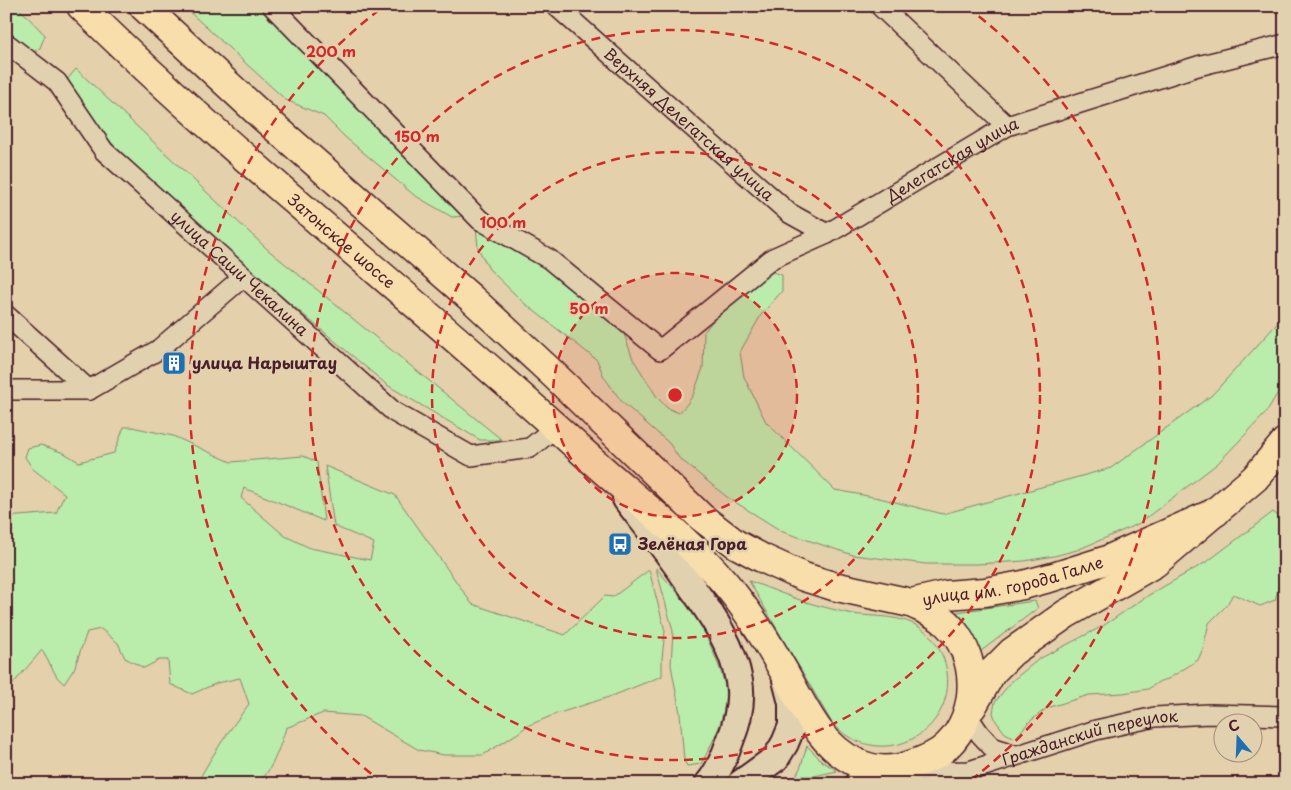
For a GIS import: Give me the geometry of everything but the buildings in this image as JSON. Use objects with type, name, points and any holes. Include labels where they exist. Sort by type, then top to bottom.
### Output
[{"type":"main road","name":"Затонское шоссе","points":[[81,6],[246,158],[409,297],[682,537],[742,603],[783,670],[800,703],[819,731],[836,751],[863,766],[896,770]]},
{"type":"main road","name":"улица им. города Галле","points":[[143,6],[263,117],[472,299],[636,453],[701,517],[736,544],[762,558],[804,577],[833,586],[911,603],[946,595],[985,592],[1053,577],[1107,560],[1216,512]]},
{"type":"main road","name":"улица им. города Галле","points":[[896,770],[928,759],[947,746],[960,730],[992,672],[1012,652],[1066,614],[1155,562],[1255,478],[1285,442]]},
{"type":"main road","points":[[606,472],[673,559],[709,612],[725,637],[736,665],[740,683],[741,706],[724,756],[708,784]]},
{"type":"main road","points":[[911,603],[936,615],[947,624],[956,634],[969,659],[972,686],[967,715]]},
{"type":"main road","points":[[740,784],[776,758],[792,726],[792,703],[783,670]]},
{"type":"main road","points":[[858,784],[896,770]]},
{"type":"street","name":"Делегатская улица","points":[[272,6],[480,220],[549,259],[660,350],[773,258],[826,234],[1007,126],[1198,66],[1285,44]]},
{"type":"street","name":"Верхняя Делегатская улица","points":[[556,6],[789,212],[826,234]]},
{"type":"street","points":[[880,6],[1007,126]]},
{"type":"street","name":"улица Саши Чекалина","points":[[6,43],[57,82],[104,151],[394,412],[471,456],[530,448],[556,427]]},
{"type":"street","points":[[6,390],[89,390],[158,350],[243,277]]},
{"type":"street","points":[[6,316],[89,390]]},
{"type":"street","name":"Гражданский переулок","points":[[896,770],[928,772],[969,771],[1096,730],[1155,717],[1209,714],[1285,716]]},
{"type":"street","points":[[967,715],[992,747],[1014,755]]},
{"type":"green space","points":[[6,6],[17,6],[45,35],[40,48],[32,53],[6,33]]},
{"type":"green space","points":[[183,6],[265,6],[466,216],[452,217],[414,195],[345,137],[324,116],[286,100]]},
{"type":"green space","points":[[76,69],[267,249],[502,440],[480,440],[387,385],[248,268],[113,145],[66,81]]},
{"type":"green space","points":[[476,225],[546,264],[624,334],[633,359],[657,397],[667,408],[679,413],[693,395],[703,368],[704,332],[728,301],[770,271],[782,275],[782,291],[761,315],[740,352],[744,377],[766,422],[835,490],[879,498],[943,514],[1111,468],[1212,395],[1285,315],[1285,381],[1265,414],[1217,464],[1138,524],[1077,550],[1024,561],[977,564],[926,564],[853,555],[783,532],[727,497],[679,458],[669,443],[622,402],[604,377],[597,360],[524,303],[489,269],[478,248]]},
{"type":"green space","points":[[124,427],[173,436],[231,462],[303,456],[317,462],[324,521],[244,488],[241,498],[285,536],[310,548],[370,560],[374,543],[334,526],[325,466],[395,495],[472,604],[565,635],[605,596],[613,597],[649,570],[665,631],[662,676],[527,726],[483,755],[444,755],[419,750],[361,716],[323,713],[286,728],[274,760],[260,781],[250,785],[203,784],[199,780],[204,770],[249,704],[240,678],[217,683],[192,694],[170,684],[168,660],[159,660],[144,668],[125,658],[118,643],[101,629],[87,632],[74,669],[64,684],[57,677],[42,650],[6,692],[6,517],[56,513],[65,494],[33,469],[25,457],[28,448],[41,445],[64,453],[79,462],[114,453]]},
{"type":"green space","points":[[1273,512],[1285,521],[1283,561],[1275,600],[1260,606],[1233,594],[1226,606],[1209,623],[1198,660],[1168,679],[1160,681],[1148,689],[1089,695],[1047,708],[1029,722],[1015,738],[1005,733],[996,721],[993,713],[995,702],[1012,681],[1039,659],[1103,626],[1149,595],[1208,561]]},
{"type":"green space","points":[[656,568],[695,615],[711,647],[725,687],[724,708],[719,728],[701,764],[687,766],[684,760],[680,713],[671,665],[673,631]]},
{"type":"green space","points":[[749,581],[793,598],[846,613],[903,620],[926,632],[940,650],[948,678],[945,698],[937,716],[925,730],[909,741],[890,746],[870,745],[849,737],[832,723]]},
{"type":"green space","points":[[1035,601],[1038,608],[981,651],[966,623],[957,612]]},
{"type":"green space","points":[[807,746],[822,761],[837,771],[814,776],[796,776]]},
{"type":"place","name":"улица Нарыштау","points":[[174,363]]},
{"type":"place","name":"Зелёная Гора","points":[[620,544]]}]
